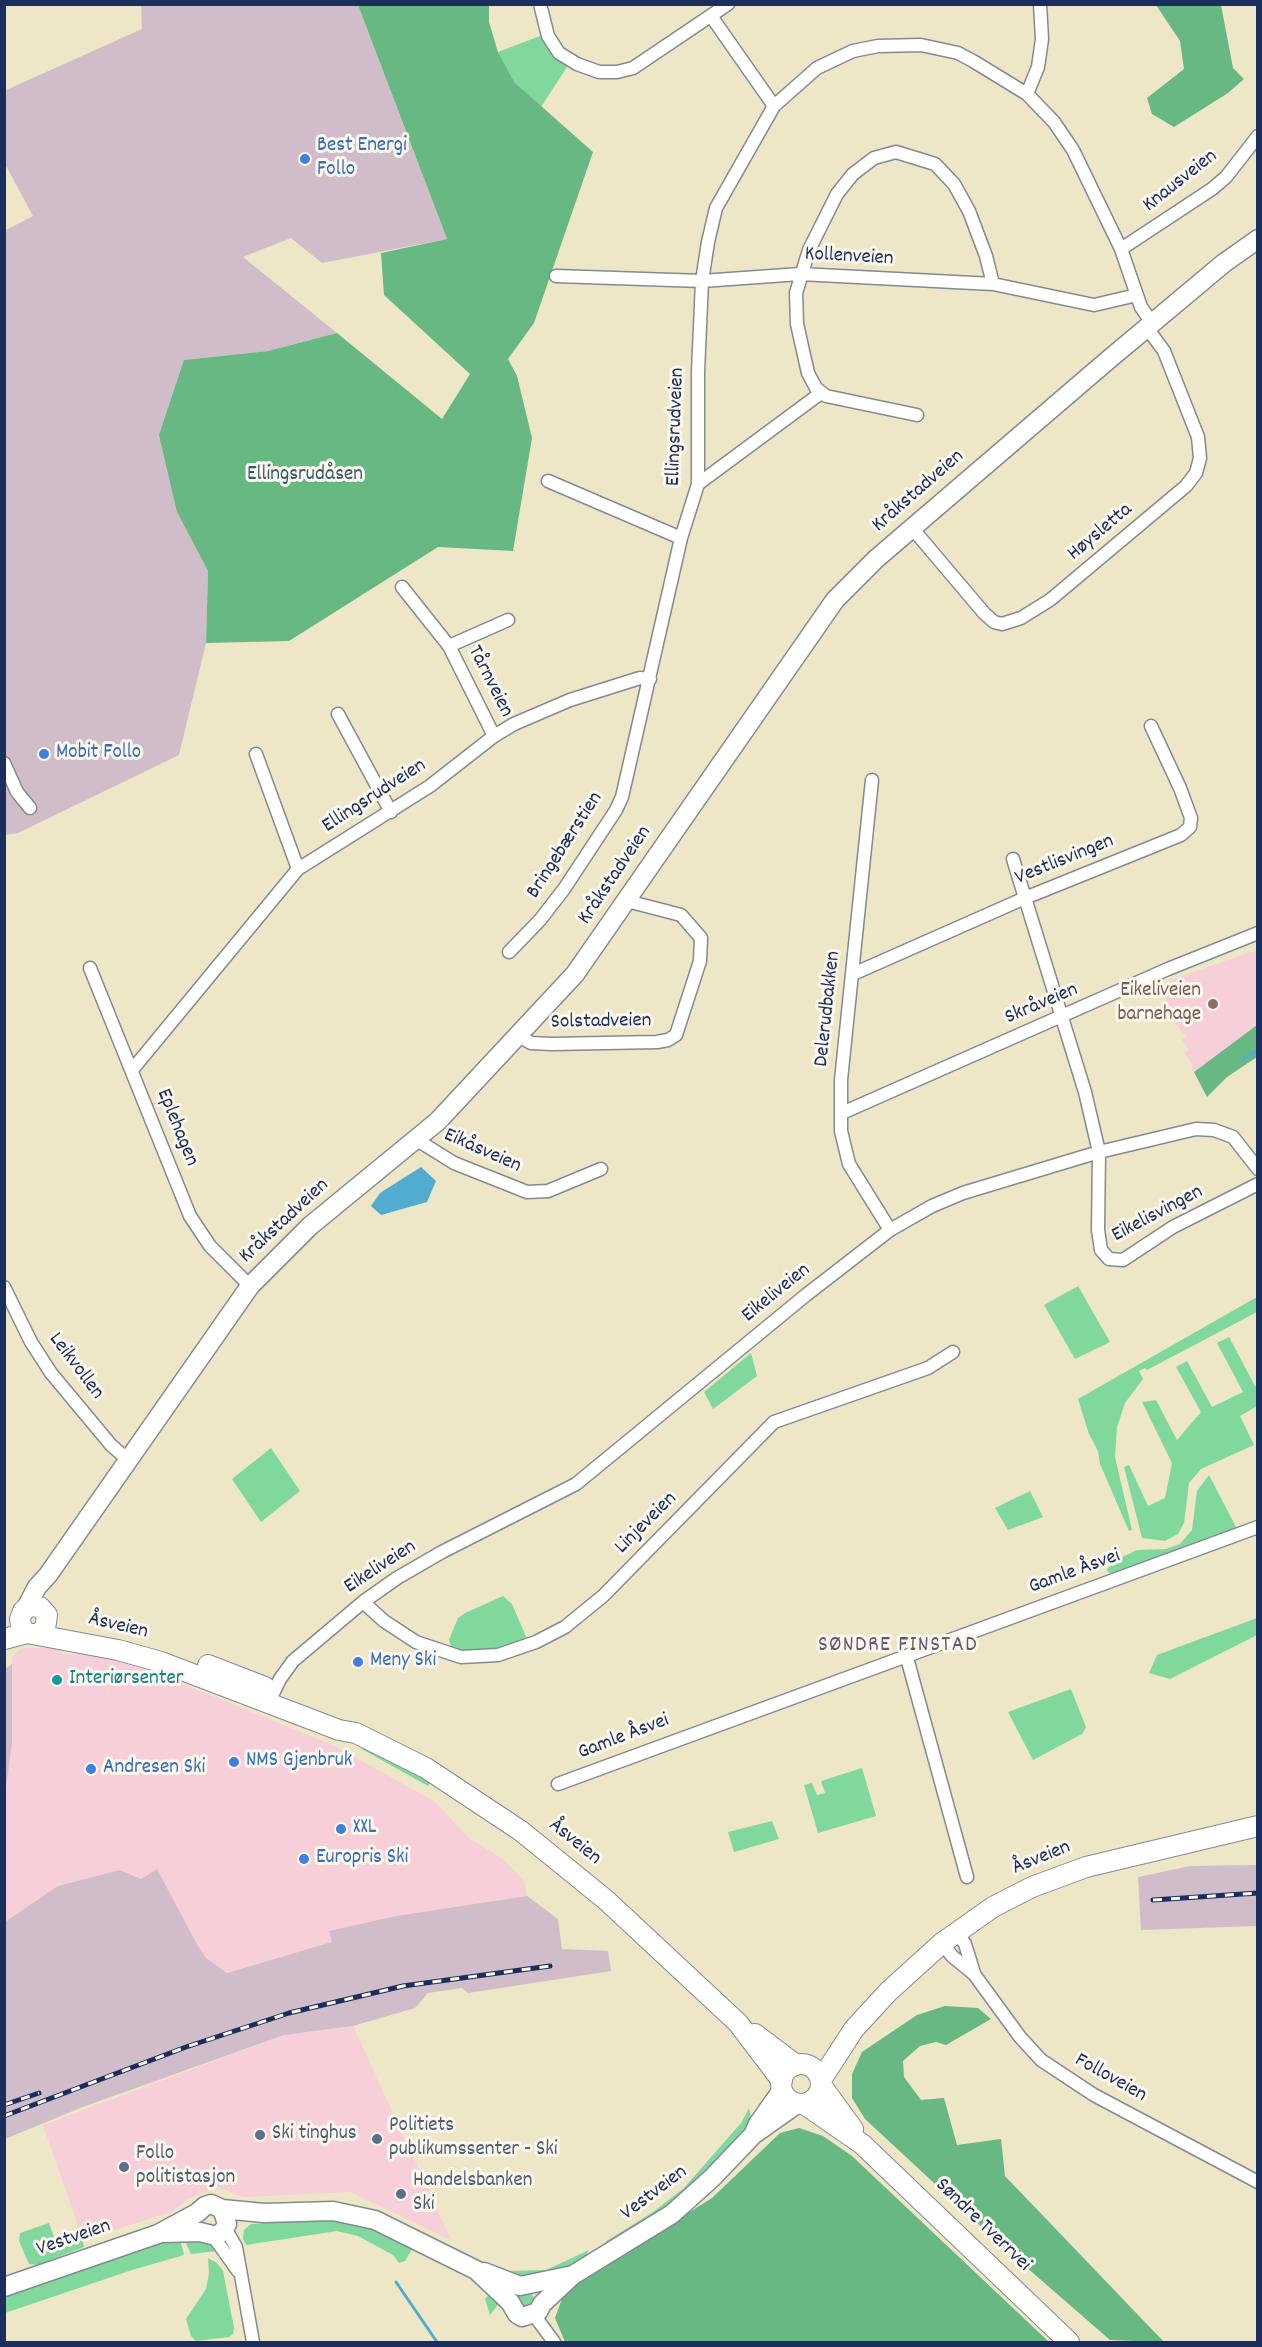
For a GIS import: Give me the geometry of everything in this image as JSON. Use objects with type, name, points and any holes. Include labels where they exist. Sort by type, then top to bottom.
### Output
[{"type":"main road","name":"Kråkstadveien","points":[[30,1620],[48,1575],[250,1286],[310,1226],[417,1140],[466,1094],[579,968],[819,620],[859,574],[1224,263],[1257,239]]},
{"type":"main road","points":[[4,1639],[30,1620]]},
{"type":"main road","name":"Åsveien","points":[[30,1620],[55,1624],[74,1633],[157,1649],[239,1675],[271,1696],[343,1722],[356,1733],[426,1768],[473,1797],[541,1846],[606,1900],[738,2023],[801,2065],[854,2029]]},
{"type":"main road","name":"Åsveien","points":[[821,2082],[854,2029],[888,1992],[950,1938],[1004,1901],[1070,1872],[1257,1826]]},
{"type":"main road","name":"Åsveien","points":[[738,2023],[782,2086]]},
{"type":"main road","points":[[801,2065],[818,2072],[821,2082],[816,2098],[801,2104],[788,2099],[782,2086],[788,2070],[801,2065]]},
{"type":"main road","name":"Søndre Tverrvei","points":[[821,2082],[862,2144]]},
{"type":"main road","name":"Vestveien","points":[[753,2135],[782,2086]]},
{"type":"main road","name":"Vestveien","points":[[520,2291],[517,2314],[528,2317],[573,2275],[672,2214],[712,2178],[753,2135],[801,2104]]},
{"type":"main road","name":"Søndre Tverrvei","points":[[801,2104],[862,2144],[1069,2343]]},
{"type":"main road","name":"Vestveien","points":[[4,2287],[158,2234],[197,2213],[208,2204],[217,2226]]},
{"type":"main road","name":"Vestveien","points":[[158,2234],[217,2226],[264,2213],[318,2210],[364,2217],[418,2239],[520,2291],[538,2290],[538,2309]]},
{"type":"main road","points":[[197,2213],[195,2223],[217,2226]]},
{"type":"main road","name":"Vestveien","points":[[520,2291],[573,2275]]},
{"type":"street","points":[[540,4],[548,36],[559,52],[577,64],[599,72],[617,72],[633,68],[728,4]]},
{"type":"street","points":[[1027,94],[1040,57],[1042,39],[1040,4]]},
{"type":"street","points":[[711,16],[774,106]]},
{"type":"street","name":"Ellingsrudveien","points":[[132,1070],[298,868],[430,786],[494,736],[514,724],[570,700],[640,678],[650,679],[681,538],[698,484],[702,281],[716,208],[774,106],[817,68],[853,51],[878,46],[921,45],[957,53],[1027,94],[1054,122],[1073,150],[1121,249],[1150,326]]},
{"type":"street","name":"Knausveien","points":[[1121,249],[1219,183],[1257,136]]},
{"type":"street","points":[[917,415],[840,400],[821,393],[808,373],[800,343],[796,307],[800,274],[837,194],[853,174],[874,158],[896,153],[935,164],[954,184],[978,233],[993,284]]},
{"type":"street","name":"Kollenveien","points":[[556,276],[702,281],[800,274],[993,284],[1090,305],[1104,304],[1137,295]]},
{"type":"street","name":"Høysletta","points":[[912,528],[988,618],[999,624],[1013,621],[1050,600],[1186,486],[1196,473],[1200,458],[1198,437],[1164,351],[1150,326]]},
{"type":"street","points":[[698,484],[821,393]]},
{"type":"street","points":[[548,481],[681,538]]},
{"type":"street","name":"Tårnveien","points":[[402,587],[449,646],[494,736]]},
{"type":"street","name":"Tårnveien","points":[[449,646],[508,620]]},
{"type":"street","name":"Bringebærstien","points":[[509,952],[550,908],[616,810],[622,796],[650,679]]},
{"type":"street","points":[[338,714],[391,812]]},
{"type":"street","name":"Vestlisvingen","points":[[852,974],[1025,898],[1181,835],[1190,827],[1191,818],[1180,788],[1151,726]]},
{"type":"street","points":[[256,754],[298,868]]},
{"type":"street","points":[[4,762],[17,792],[30,808]]},
{"type":"street","name":"Delerudbakken","points":[[872,780],[842,1080],[841,1131],[849,1164],[890,1230]]},
{"type":"street","points":[[1013,859],[1099,1143],[1099,1152],[1196,1129],[1214,1130],[1233,1137],[1257,1169]]},
{"type":"street","name":"Solstadveien","points":[[519,1036],[526,1042],[536,1044],[639,1043],[664,1042],[678,1032],[701,955],[700,938],[681,915],[627,901]]},
{"type":"street","name":"Skråveien","points":[[842,1113],[1062,1018],[1168,969],[1257,933]]},
{"type":"street","name":"Eplehagen","points":[[90,968],[190,1216],[210,1246],[250,1286]]},
{"type":"street","name":"Eikåsveien","points":[[417,1140],[454,1163],[527,1192],[548,1191],[601,1169]]},
{"type":"street","name":"Eikelisvingen","points":[[1099,1152],[1099,1242],[1105,1256],[1115,1261],[1123,1260],[1173,1227],[1257,1184]]},
{"type":"street","name":"Eikeliveien","points":[[271,1696],[298,1655],[363,1602],[397,1578],[442,1552],[576,1484],[806,1295],[890,1230],[932,1206],[963,1193],[1099,1152]]},
{"type":"street","name":"Leikvollen","points":[[4,1287],[31,1342],[51,1373],[111,1445],[128,1460]]},
{"type":"street","name":"Linjeveien","points":[[363,1602],[416,1642],[461,1658],[498,1655],[536,1642],[565,1627],[603,1596],[774,1422],[928,1368],[953,1352]]},
{"type":"street","name":"Gamle Åsvei","points":[[558,1784],[636,1753],[907,1658],[1257,1527]]},
{"type":"street","points":[[907,1658],[967,1877]]},
{"type":"street","name":"Folloveien","points":[[975,1974],[965,1944],[950,1938],[952,1956],[975,1974],[1029,2048],[1067,2079],[1257,2182]]},
{"type":"street","points":[[217,2226],[240,2274],[253,2343]]},
{"type":"street","points":[[538,2309],[554,2343]]},
{"type":"shaded area","points":[[141,5],[358,5],[447,239],[322,263],[291,238],[243,257],[337,333],[268,351],[184,360],[177,512],[208,571],[206,643],[179,755],[18,833],[5,835],[4,231],[33,216],[5,164],[4,91],[142,29]]},
{"type":"shaded area","name":"Eikeliveien barnehage","points":[[1257,950],[1257,1025],[1194,1072],[1191,1068],[1193,1065],[1185,1053],[1189,1050],[1182,1040],[1186,1037],[1176,1024],[1159,984]]},
{"type":"shaded area","points":[[61,1648],[62,1654],[106,1655],[127,1661],[337,1747],[435,1802],[469,1838],[504,1860],[525,1882],[527,1896],[396,1916],[330,1931],[333,1942],[227,1973],[206,1958],[157,1870],[141,1879],[120,1870],[25,1910],[5,1922],[4,1795],[12,1743],[12,1658],[20,1649]]},
{"type":"shaded area","points":[[12,1664],[12,1743],[5,1795],[5,1669]]},
{"type":"shaded area","points":[[1257,1865],[1257,1926],[1141,1930],[1138,1877],[1190,1866]]},
{"type":"shaded area","points":[[157,1869],[206,1958],[227,1973],[332,1942],[329,1931],[396,1916],[527,1896],[558,1919],[562,1949],[608,1951],[611,1971],[468,1993],[462,1988],[428,1993],[415,2008],[353,2026],[284,2035],[80,2108],[5,2139],[5,1922],[58,1886],[120,1870],[141,1879]]},
{"type":"shaded area","points":[[353,2026],[451,2240],[351,2192],[244,2197],[218,2187],[187,2200],[171,2212],[92,2237],[84,2242],[43,2125],[284,2035]]},
{"type":"green space","name":"Ellingsrudåsen","points":[[358,5],[489,5],[489,22],[498,52],[515,83],[593,152],[534,323],[508,359],[517,376],[532,438],[513,551],[438,547],[289,641],[206,643],[208,571],[177,512],[159,435],[184,360],[268,351],[337,333],[442,419],[470,374],[384,295],[381,253],[447,239]]},
{"type":"green space","points":[[1156,5],[1221,5],[1233,68],[1244,79],[1228,93],[1174,127],[1152,114],[1147,98],[1184,69],[1180,41]]},
{"type":"green space","points":[[540,36],[549,50],[567,67],[541,107],[515,83],[498,52]]},
{"type":"green space","points":[[1257,1025],[1257,1057],[1227,1077],[1207,1097],[1194,1072]]},
{"type":"green space","points":[[1078,1286],[1110,1342],[1075,1359],[1044,1305]]},
{"type":"green space","points":[[1257,1297],[1257,1312],[1147,1370],[1145,1368],[1139,1371],[1143,1379],[1125,1403],[1117,1427],[1115,1457],[1132,1530],[1129,1531],[1100,1464],[1098,1451],[1089,1434],[1078,1399]]},
{"type":"green space","points":[[1229,1337],[1257,1386],[1257,1406],[1240,1416],[1254,1445],[1201,1469],[1189,1483],[1184,1523],[1178,1534],[1165,1541],[1142,1538],[1124,1467],[1129,1465],[1148,1506],[1165,1498],[1172,1463],[1142,1402],[1156,1400],[1177,1440],[1201,1412],[1176,1367],[1187,1361],[1212,1407],[1243,1392],[1217,1343]]},
{"type":"green space","points":[[751,1353],[757,1376],[713,1409],[704,1392]]},
{"type":"green space","points":[[271,1448],[300,1491],[261,1522],[232,1479]]},
{"type":"green space","points":[[1209,1475],[1237,1529],[1113,1574],[1108,1572],[1107,1569],[1116,1560],[1137,1550],[1166,1549],[1180,1544],[1192,1530],[1197,1491]]},
{"type":"green space","points":[[1030,1491],[1043,1517],[1008,1530],[995,1508]]},
{"type":"green space","points":[[503,1596],[512,1604],[527,1639],[523,1643],[488,1652],[453,1651],[449,1640],[458,1618]]},
{"type":"green space","points":[[1257,1618],[1257,1635],[1170,1679],[1149,1673],[1157,1655]]},
{"type":"green space","points":[[1071,1689],[1086,1727],[1082,1734],[1033,1760],[1008,1712]]},
{"type":"green space","points":[[360,1748],[387,1753],[431,1782],[428,1786]]},
{"type":"green space","points":[[862,1768],[876,1816],[818,1833],[804,1785],[812,1783],[817,1795],[825,1793],[821,1781]]},
{"type":"green space","points":[[772,1821],[779,1839],[734,1852],[728,1832]]},
{"type":"green space","points":[[945,2006],[978,2008],[991,2019],[946,2045],[936,2042],[920,2046],[903,2061],[904,2077],[921,2100],[944,2098],[957,2145],[1001,2139],[1005,2176],[1164,2342],[1110,2340],[1002,2246],[865,2119],[852,2098],[852,2074],[862,2052],[917,2015]]},
{"type":"green space","points":[[749,2108],[752,2122],[737,2142],[670,2208],[611,2244],[605,2242],[653,2212],[684,2188],[741,2123]]},
{"type":"green space","points":[[799,2128],[823,2136],[852,2156],[1049,2342],[565,2342],[555,2318],[563,2296],[581,2280],[712,2198],[780,2133]]},
{"type":"green space","points":[[328,2219],[379,2229],[415,2244],[405,2261],[399,2263],[393,2255],[358,2236],[337,2231],[246,2245],[243,2239],[244,2230],[251,2224]]},
{"type":"green space","points":[[49,2223],[58,2249],[76,2243],[72,2231],[82,2238],[84,2247],[37,2265],[29,2264],[19,2241],[20,2233]]},
{"type":"green space","points":[[193,2238],[215,2247],[218,2251],[191,2254],[185,2241]]},
{"type":"green space","points":[[172,2239],[180,2240],[184,2254],[181,2256],[5,2313],[4,2295]]},
{"type":"green space","points":[[589,2250],[582,2262],[551,2275],[516,2277],[505,2271],[546,2270]]},
{"type":"green space","points":[[208,2258],[217,2263],[223,2271],[234,2328],[233,2334],[229,2337],[196,2341],[191,2336],[186,2319],[206,2289],[209,2273]]},
{"type":"green space","points":[[492,2291],[501,2301],[490,2315],[485,2299]]},
{"type":"green space","points":[[526,2292],[534,2300],[526,2308],[518,2300]]},
{"type":"water","points":[[421,1167],[436,1181],[427,1202],[381,1215],[371,1206],[380,1193]]},
{"type":"waterway","points":[[1243,1060],[1258,1049]]},
{"type":"waterway","points":[[396,2282],[437,2342]]},
{"type":"railway","points":[[1153,1900],[1258,1893]]},
{"type":"railway","points":[[4,2116],[186,2047],[289,2013],[403,1986],[550,1966]]},
{"type":"railway","points":[[4,2105],[39,2093]]},
{"type":"place","name":"Best Energi Follo","points":[[305,159]]},
{"type":"place","name":"Mobit Follo","points":[[44,754]]},
{"type":"place","name":"Eikeliveien barnehage","points":[[1213,1004]]},
{"type":"place","name":"Meny Ski","points":[[358,1662]]},
{"type":"place","name":"Interiørsenter","points":[[57,1680]]},
{"type":"place","name":"NMS Gjenbruk","points":[[234,1762]]},
{"type":"place","name":"Andresen Ski","points":[[91,1769]]},
{"type":"place","name":"XXL","points":[[341,1829]]},
{"type":"place","name":"Europris Ski","points":[[304,1859]]},
{"type":"place","name":"Ski tinghus","points":[[260,2135]]},
{"type":"place","name":"Politiets publikumssenter - Ski","points":[[377,2139]]},
{"type":"place","name":"Follo politistasjon","points":[[124,2167]]},
{"type":"place","name":"Handelsbanken Ski","points":[[401,2194]]},
{"type":"district","name":"SØNDRE FINSTAD","points":[[898,1647]]}]
